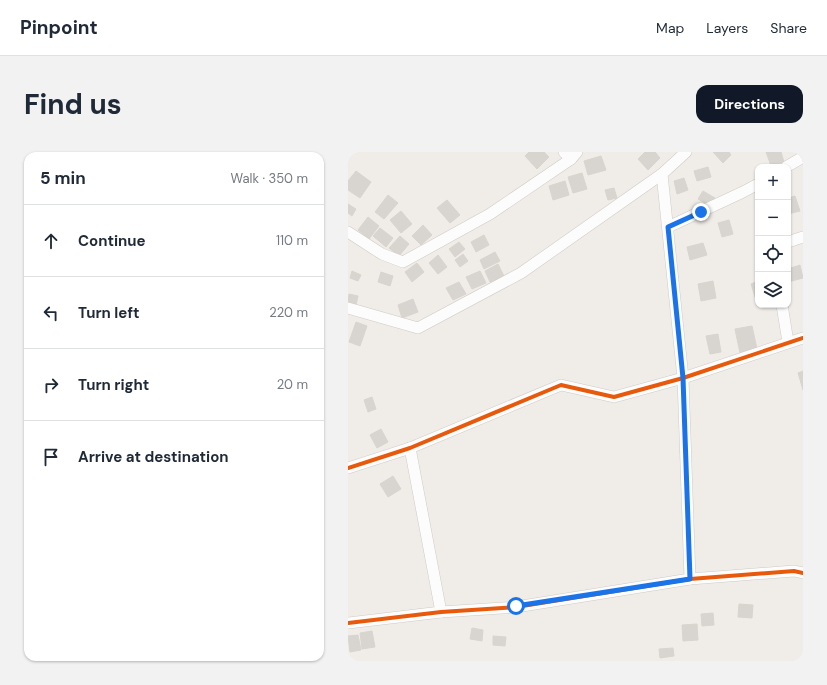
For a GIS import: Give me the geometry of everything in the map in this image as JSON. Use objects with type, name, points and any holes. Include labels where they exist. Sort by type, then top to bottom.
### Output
[{"type":"street","points":[[348,308],[418,328],[521,273],[662,174],[686,152]]},
{"type":"street","points":[[348,232],[382,254],[403,262],[490,214],[571,154]]},
{"type":"street","points":[[791,164],[803,157]]},
{"type":"street","points":[[662,174],[683,378],[690,579]]},
{"type":"street","points":[[668,227],[755,186]]},
{"type":"street","points":[[791,241],[803,237]]},
{"type":"street","points":[[782,308],[788,342]]},
{"type":"street","points":[[348,468],[410,448],[562,385],[614,397],[683,378],[803,338]]},
{"type":"street","points":[[410,448],[440,612]]},
{"type":"street","points":[[348,623],[440,612],[516,606],[690,579],[794,571],[803,573]]},
{"type":"building","points":[[529,152],[544,152],[549,157],[537,169],[525,156]]},
{"type":"building","points":[[645,152],[655,152],[660,158],[648,170],[638,159]]},
{"type":"building","points":[[713,152],[729,152],[731,155],[723,163]]},
{"type":"building","points":[[766,152],[781,152],[784,162],[770,164]]},
{"type":"building","points":[[601,156],[606,170],[588,175],[584,161]]},
{"type":"building","points":[[708,167],[711,177],[697,181],[694,171]]},
{"type":"building","points":[[356,171],[371,182],[360,198],[348,190],[348,181]]},
{"type":"building","points":[[582,173],[587,189],[573,193],[568,177]]},
{"type":"building","points":[[684,178],[688,190],[677,194],[674,181]]},
{"type":"building","points":[[565,181],[569,195],[553,200],[549,186]]},
{"type":"building","points":[[614,188],[617,198],[608,200],[605,190]]},
{"type":"building","points":[[703,191],[715,198],[710,206],[698,199]]},
{"type":"building","points":[[388,195],[398,203],[384,219],[375,212]]},
{"type":"building","points":[[795,196],[800,211],[791,213],[791,197]]},
{"type":"building","points":[[447,200],[460,215],[450,223],[437,208]]},
{"type":"building","points":[[348,204],[356,209],[352,216],[348,213]]},
{"type":"building","points":[[401,211],[412,224],[401,233],[390,220]]},
{"type":"building","points":[[368,217],[379,226],[369,239],[358,230]]},
{"type":"building","points":[[729,220],[733,234],[722,237],[718,223]]},
{"type":"building","points":[[423,225],[432,235],[421,245],[412,236]]},
{"type":"building","points":[[380,228],[393,238],[386,247],[373,236]]},
{"type":"building","points":[[484,235],[489,245],[476,252],[471,242]]},
{"type":"building","points":[[400,236],[409,244],[399,256],[389,248]]},
{"type":"building","points":[[459,242],[465,249],[455,257],[449,249]]},
{"type":"building","points":[[703,243],[707,255],[690,260],[687,247]]},
{"type":"building","points":[[495,252],[500,261],[484,269],[480,260]]},
{"type":"building","points":[[463,254],[468,261],[460,267],[455,260]]},
{"type":"building","points":[[438,255],[447,267],[438,274],[429,263]]},
{"type":"building","points":[[417,263],[424,272],[412,282],[405,272]]},
{"type":"building","points":[[498,264],[504,276],[490,282],[485,271]]},
{"type":"building","points":[[800,265],[803,278],[791,281],[791,268]]},
{"type":"building","points":[[352,271],[361,275],[358,281],[350,278]]},
{"type":"building","points":[[480,271],[486,283],[472,289],[466,277]]},
{"type":"building","points":[[381,272],[393,276],[390,286],[378,282]]},
{"type":"building","points":[[713,281],[716,298],[701,301],[698,284]]},
{"type":"building","points":[[459,282],[466,294],[453,300],[446,288]]},
{"type":"building","points":[[755,282],[755,297],[751,284]]},
{"type":"building","points":[[349,294],[358,296],[356,305],[348,303]]},
{"type":"building","points":[[413,299],[418,312],[402,318],[398,305]]},
{"type":"building","points":[[356,322],[367,326],[360,346],[349,342]]},
{"type":"building","points":[[752,326],[757,349],[740,353],[735,329]]},
{"type":"building","points":[[718,334],[721,352],[710,354],[706,336]]},
{"type":"building","points":[[803,371],[803,390],[798,373]]},
{"type":"building","points":[[372,397],[376,409],[368,412],[364,400]]},
{"type":"building","points":[[381,429],[388,442],[377,448],[370,435]]},
{"type":"building","points":[[393,476],[401,489],[388,497],[380,484]]},
{"type":"building","points":[[739,604],[753,605],[752,618],[738,617]]},
{"type":"building","points":[[713,613],[714,625],[702,626],[701,614]]},
{"type":"building","points":[[697,624],[698,640],[683,641],[682,625]]},
{"type":"building","points":[[472,628],[483,630],[482,641],[470,639]]},
{"type":"building","points":[[372,631],[375,647],[362,649],[360,633]]},
{"type":"building","points":[[358,635],[361,650],[350,652],[348,636]]},
{"type":"building","points":[[493,636],[506,637],[505,646],[493,645]]},
{"type":"building","points":[[673,648],[674,656],[660,658],[659,649]]},
{"type":"cycle path","points":[[348,468],[410,448],[561,385],[614,397],[683,378],[803,338]]},
{"type":"cycle path","points":[[348,623],[441,612],[516,607],[690,579],[794,571],[803,573]]},
{"type":"route","points":[[516,606],[690,579],[683,378],[668,227],[701,212]]}]
